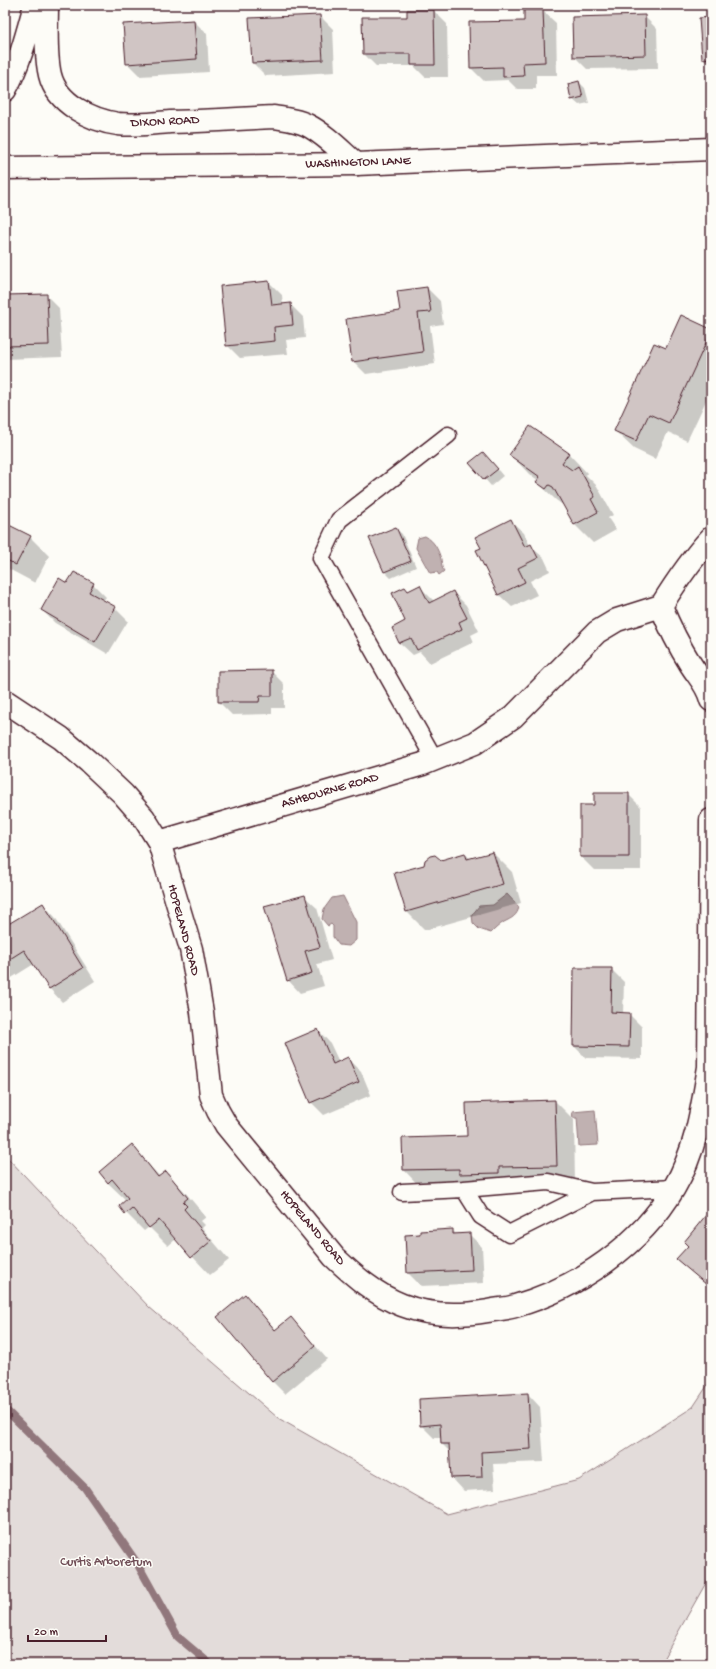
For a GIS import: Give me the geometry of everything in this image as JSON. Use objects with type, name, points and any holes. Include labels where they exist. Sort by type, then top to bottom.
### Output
[{"type":"street","points":[[5,90],[17,67],[35,5]]},
{"type":"street","name":"DIXON ROAD","points":[[47,5],[48,61],[50,76],[56,89],[80,111],[94,118],[120,124],[274,117],[293,120],[307,125],[321,133],[356,164]]},
{"type":"street","name":"WASHINGTON LANE","points":[[5,168],[356,164],[711,149]]},
{"type":"street","points":[[711,538],[682,572],[661,606],[669,626],[691,665],[703,682],[711,700]]},
{"type":"street","name":"ASHBOURNE ROAD","points":[[159,842],[435,760],[475,743],[513,717],[597,632],[617,620],[661,606]]},
{"type":"street","points":[[5,701],[61,738],[89,762],[123,794],[144,818],[159,842]]},
{"type":"street","name":"HOPELAND ROAD","points":[[159,842],[191,950],[202,1012],[211,1095],[218,1111],[226,1124],[334,1257],[349,1272],[384,1297],[403,1306],[444,1315],[466,1314],[513,1307],[547,1294],[594,1270],[636,1237],[649,1223],[674,1188],[692,1149],[703,1106],[709,1067],[711,820]]},
{"type":"lane","points":[[435,760],[321,558],[338,520],[448,435]]},
{"type":"lane","points":[[402,1192],[464,1189],[548,1182],[592,1192],[674,1188]]},
{"type":"lane","points":[[464,1189],[481,1216],[509,1234],[592,1192]]},
{"type":"green space","name":"Curtis Arboretum","points":[[5,1155],[149,1307],[278,1418],[447,1514],[579,1480],[693,1407],[711,1380],[711,1574],[663,1659],[671,1664],[5,1664]]},
{"type":"shaded area","points":[[425,536],[433,543],[440,555],[444,571],[439,575],[437,572],[430,573],[416,548],[418,538]]},
{"type":"shaded area","points":[[507,894],[519,907],[515,915],[500,924],[491,933],[479,929],[473,923],[472,915],[479,906],[493,905]]},
{"type":"shaded area","points":[[343,896],[356,922],[356,940],[349,946],[339,945],[333,937],[333,926],[331,924],[328,926],[322,919],[324,909],[332,898]]},
{"type":"shaded area","points":[[595,1110],[598,1145],[579,1146],[577,1118],[573,1118],[572,1112]]},
{"type":"building","points":[[407,10],[434,10],[435,65],[411,65],[411,54],[363,54],[362,17],[407,17]]},
{"type":"building","points":[[524,10],[543,10],[545,62],[523,63],[524,76],[503,77],[503,67],[470,68],[469,22],[524,21]]},
{"type":"building","points":[[320,15],[323,60],[252,63],[249,18]]},
{"type":"building","points":[[645,15],[646,55],[573,57],[572,17]]},
{"type":"building","points":[[711,17],[711,58],[702,59],[699,18]]},
{"type":"building","points":[[194,20],[197,59],[126,64],[123,24]]},
{"type":"building","points":[[579,81],[583,97],[571,100],[568,84]]},
{"type":"building","points":[[269,281],[272,305],[291,303],[293,325],[274,327],[275,341],[226,346],[220,286]]},
{"type":"building","points":[[427,287],[431,312],[418,313],[423,352],[352,362],[346,319],[400,311],[397,291]]},
{"type":"building","points":[[47,294],[49,345],[5,346],[5,295]]},
{"type":"building","points":[[681,315],[711,329],[711,332],[669,423],[649,414],[636,441],[614,431],[654,343],[666,348]]},
{"type":"building","points":[[530,426],[569,453],[562,463],[572,470],[578,466],[595,497],[591,499],[598,512],[574,525],[553,487],[549,485],[546,489],[536,482],[540,477],[509,455]]},
{"type":"building","points":[[483,452],[498,469],[484,480],[469,463]]},
{"type":"building","points":[[511,519],[525,547],[531,544],[538,558],[518,568],[525,582],[498,595],[476,550],[481,548],[475,537]]},
{"type":"building","points":[[5,523],[31,536],[16,565],[5,559]]},
{"type":"building","points":[[396,527],[411,561],[384,572],[369,538]]},
{"type":"building","points":[[74,572],[94,583],[89,592],[116,607],[95,642],[41,610],[59,578],[67,583]]},
{"type":"building","points":[[420,585],[429,603],[453,591],[467,618],[459,622],[462,629],[417,650],[411,638],[399,643],[392,628],[405,621],[392,593],[405,587],[408,591]]},
{"type":"building","points":[[272,670],[272,696],[260,696],[259,702],[218,702],[218,671]]},
{"type":"building","points":[[594,793],[629,793],[629,857],[580,857],[580,805],[594,805]]},
{"type":"building","points":[[493,852],[503,884],[406,912],[394,873],[424,865],[425,860],[430,856],[435,855],[441,860],[465,853],[467,859]]},
{"type":"building","points":[[305,895],[320,947],[305,951],[312,973],[287,981],[264,906]]},
{"type":"building","points":[[43,903],[83,968],[49,989],[24,950],[5,962],[5,926]]},
{"type":"building","points":[[574,968],[612,968],[611,1012],[630,1013],[629,1047],[573,1046]]},
{"type":"building","points":[[318,1029],[333,1064],[348,1057],[359,1082],[310,1103],[285,1043]]},
{"type":"building","points":[[555,1100],[557,1166],[499,1167],[499,1173],[459,1174],[459,1169],[403,1170],[402,1138],[467,1136],[466,1103]]},
{"type":"building","points":[[132,1144],[158,1177],[166,1171],[188,1198],[183,1202],[187,1206],[184,1209],[211,1241],[191,1258],[159,1220],[149,1228],[132,1208],[125,1214],[119,1206],[128,1198],[112,1179],[108,1183],[99,1172]]},
{"type":"building","points":[[711,1209],[711,1280],[707,1285],[676,1259],[688,1246],[684,1242]]},
{"type":"building","points":[[453,1229],[453,1234],[470,1233],[472,1270],[407,1273],[405,1235],[420,1234],[420,1231]]},
{"type":"building","points":[[245,1294],[275,1330],[291,1317],[315,1346],[272,1382],[217,1317]]},
{"type":"building","points":[[528,1393],[531,1449],[481,1452],[482,1477],[451,1478],[449,1444],[441,1444],[440,1424],[420,1426],[419,1399]]},
{"type":"waterway","points":[[5,1409],[85,1488],[137,1563],[178,1637],[210,1664]]}]
